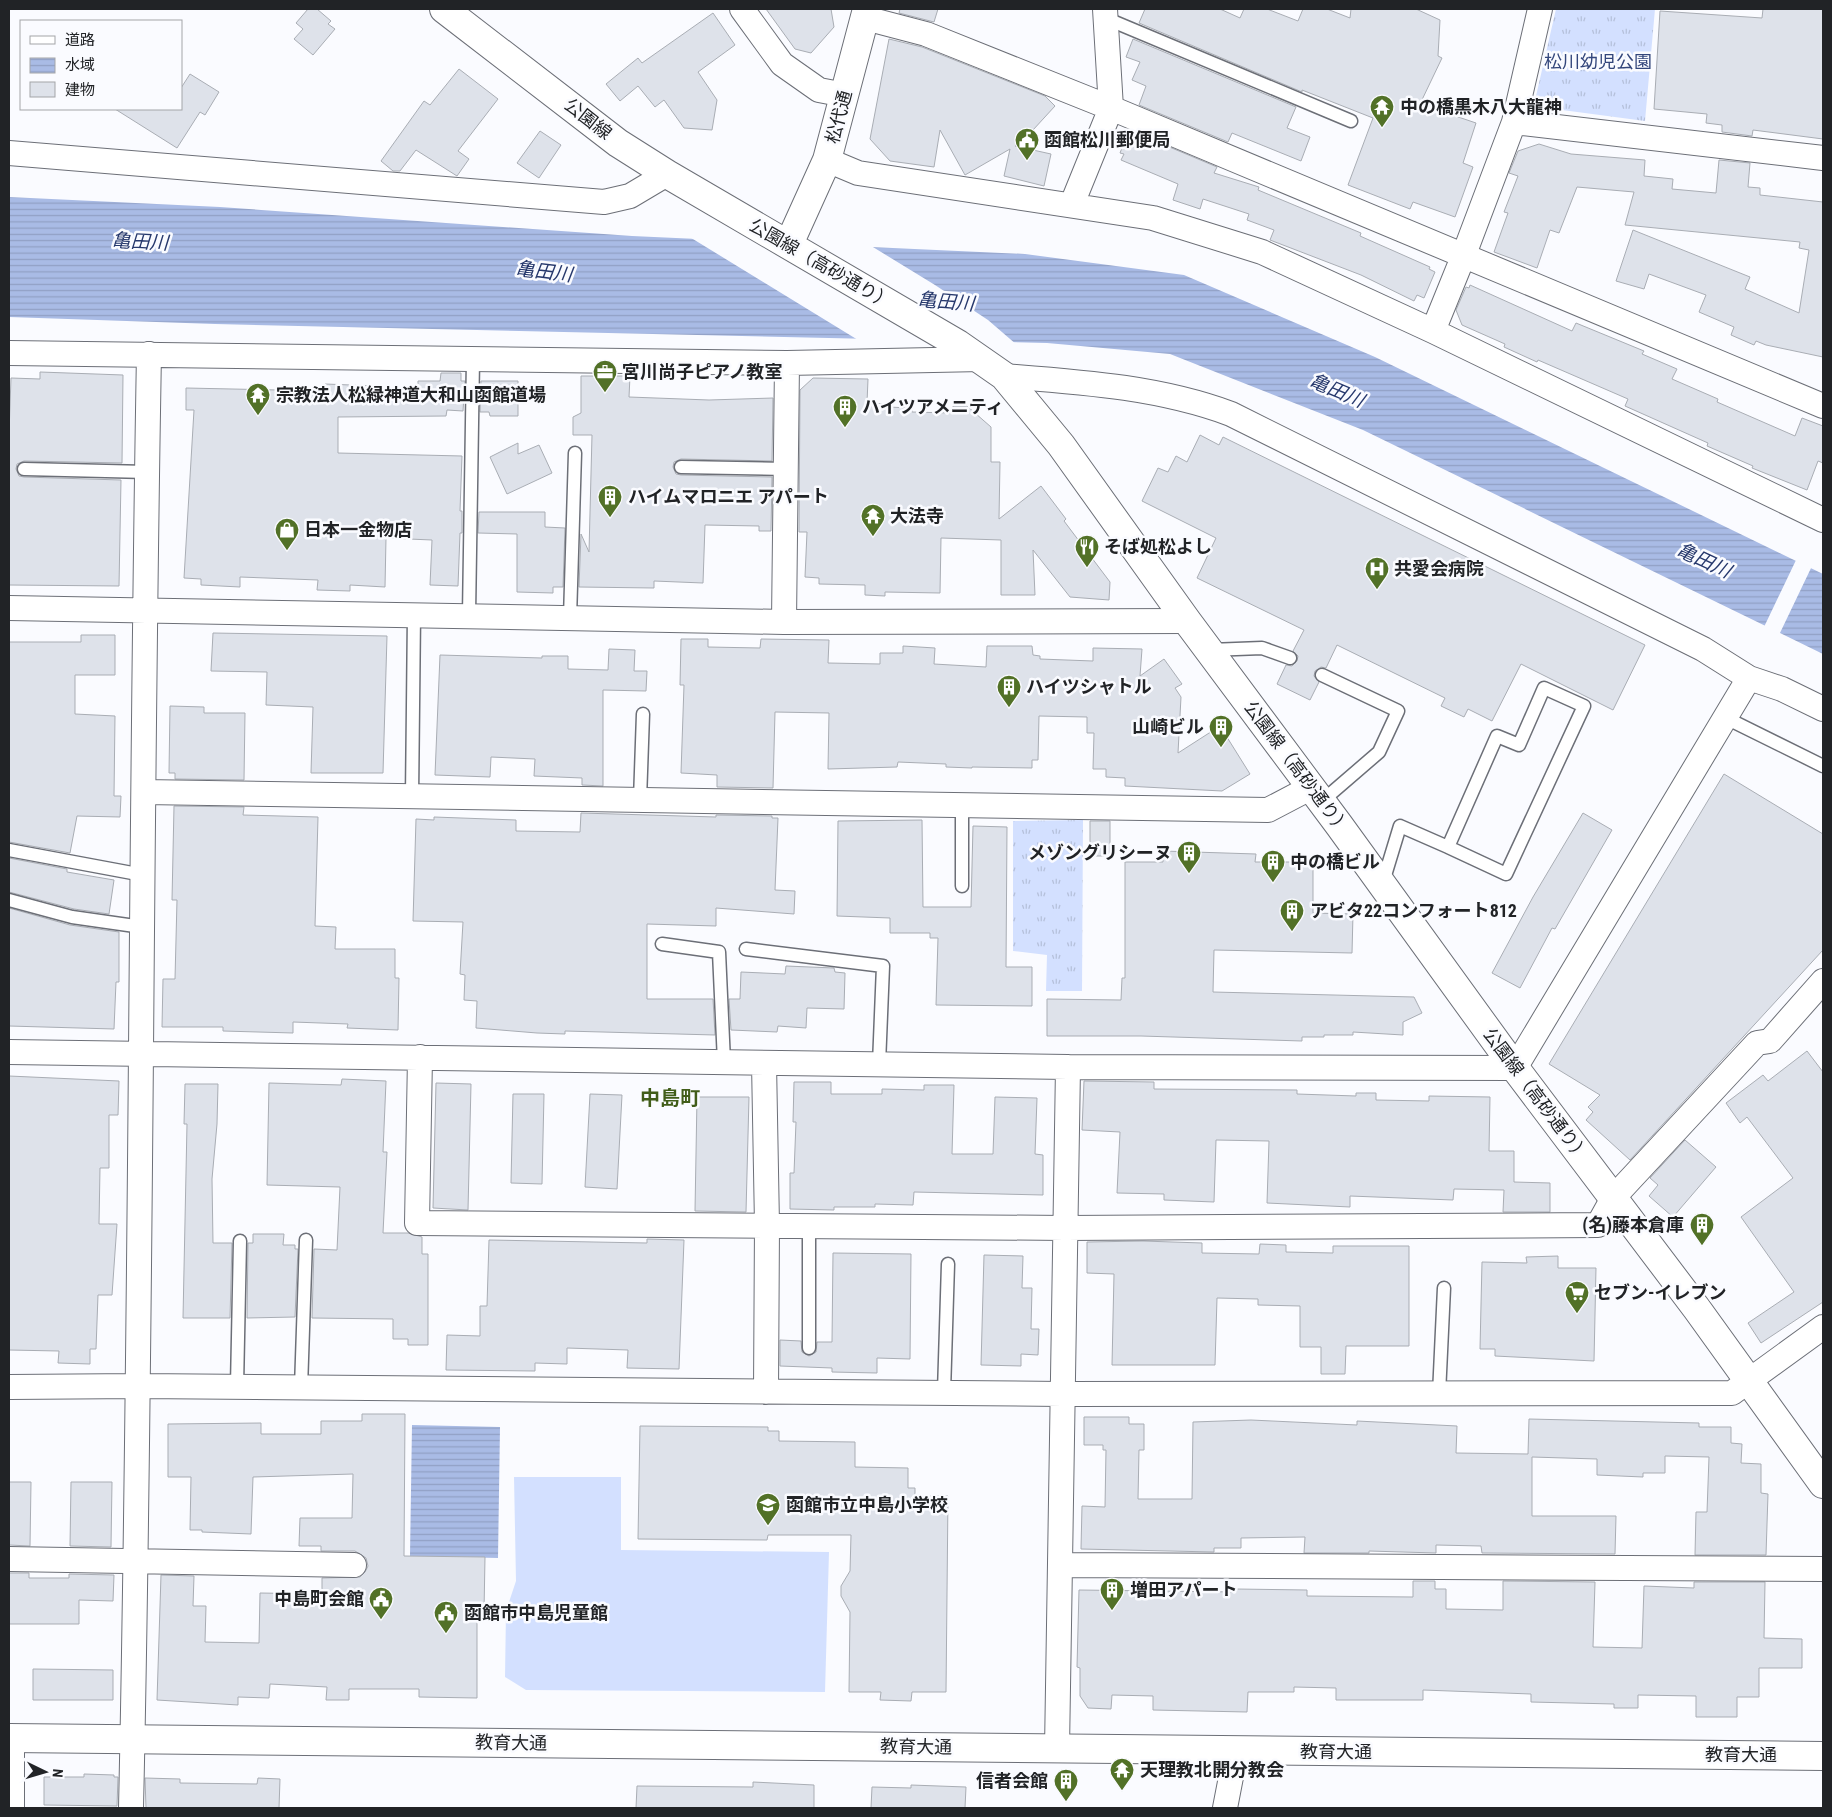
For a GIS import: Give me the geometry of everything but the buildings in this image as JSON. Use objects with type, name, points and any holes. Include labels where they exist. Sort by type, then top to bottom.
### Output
[{"type":"street","name":"公園線","points":[[444,9],[618,143],[740,217]]},
{"type":"street","points":[[742,9],[782,64],[819,90],[845,95]]},
{"type":"street","points":[[1433,331],[1514,122],[1540,9]]},
{"type":"street","points":[[866,13],[926,34],[1111,108],[1463,257],[1823,406]]},
{"type":"street","name":"松代通","points":[[794,233],[827,160],[866,13]]},
{"type":"street","points":[[1072,204],[1111,108],[1105,13]]},
{"type":"street","points":[[1514,122],[1823,158]]},
{"type":"street","points":[[9,153],[604,202],[630,196],[668,174]]},
{"type":"street","points":[[827,160],[858,172],[1153,218],[1262,252],[1433,331],[1823,520]]},
{"type":"street","name":"公園線（高砂通り）","points":[[740,217],[794,233],[982,359],[1004,376],[1061,445],[1187,621],[1382,884],[1515,1068],[1749,1381],[1823,1484]]},
{"type":"street","points":[[9,353],[787,363],[982,359]]},
{"type":"street","points":[[131,1808],[139,1386],[144,609],[149,354]]},
{"type":"street","points":[[784,622],[787,363]]},
{"type":"street","points":[[1004,376],[1052,380],[1176,397],[1231,414],[1703,649],[1749,678],[1782,689],[1823,709]]},
{"type":"street","points":[[9,608],[784,622],[1187,621]]},
{"type":"street","points":[[9,1052],[1068,1067],[1515,1068],[1749,678]]},
{"type":"street","points":[[144,792],[1268,810],[1315,795]]},
{"type":"street","points":[[420,1057],[417,1223],[1065,1228],[1598,1225],[1613,1198],[1757,1043],[1770,1041],[1823,982]]},
{"type":"street","points":[[764,1063],[767,1225],[766,1392]]},
{"type":"street","points":[[1057,1750],[1068,1067]]},
{"type":"street","points":[[9,1387],[237,1386],[1062,1394],[1732,1393],[1823,1327]]},
{"type":"street","points":[[9,1559],[354,1565]]},
{"type":"street","points":[[1060,1565],[1823,1569]]},
{"type":"street","points":[[10,1738],[12,1808]]},
{"type":"street","name":"教育大通","points":[[10,1738],[1057,1750],[1823,1756]]},
{"type":"street","points":[[1225,1808],[1236,1751]]},
{"type":"lane","points":[[1105,13],[1351,120]]},
{"type":"lane","points":[[468,615],[473,358]]},
{"type":"lane","points":[[570,618],[575,453]]},
{"type":"lane","points":[[682,467],[786,469]]},
{"type":"lane","points":[[24,469],[147,472]]},
{"type":"lane","points":[[412,796],[414,614]]},
{"type":"lane","points":[[1210,650],[1262,648],[1290,658]]},
{"type":"lane","points":[[1315,795],[1379,752],[1398,711],[1322,675]]},
{"type":"lane","points":[[1382,884],[1400,826],[1506,874],[1584,706],[1544,688],[1519,745],[1497,736],[1448,847]]},
{"type":"lane","points":[[640,800],[643,714]]},
{"type":"lane","points":[[1724,717],[1823,766]]},
{"type":"lane","points":[[962,805],[962,886]]},
{"type":"lane","points":[[9,850],[143,875]]},
{"type":"lane","points":[[9,900],[72,917],[142,927]]},
{"type":"lane","points":[[662,944],[719,952],[724,1062]]},
{"type":"lane","points":[[746,948],[883,966],[879,1064]]},
{"type":"lane","points":[[809,1226],[809,1348]]},
{"type":"lane","points":[[301,1388],[306,1240]]},
{"type":"lane","points":[[237,1386],[240,1241]]},
{"type":"lane","points":[[944,1392],[948,1264]]},
{"type":"lane","points":[[1439,1394],[1444,1288]]},
{"type":"green space","name":"松川幼児公園","points":[[1556,9],[1655,9],[1645,121],[1547,108],[1536,96]]},
{"type":"green space","points":[[1083,820],[1082,991],[1046,991],[1047,955],[1013,951],[1013,821]]},
{"type":"green space","points":[[514,1477],[621,1477],[621,1550],[829,1552],[825,1692],[526,1690],[505,1677],[506,1611],[516,1581]]},
{"type":"water","name":"亀田川","points":[[9,197],[220,207],[632,236],[1025,254],[1184,275],[1375,357],[1823,574],[1823,654],[1363,430],[1170,354],[1047,343],[215,324],[9,317]]},
{"type":"water","points":[[412,1425],[500,1427],[498,1558],[410,1556]]},
{"type":"pier","points":[[688,236],[868,244],[988,320],[1017,345],[858,340]]},
{"type":"pier","points":[[1797,558],[1812,566],[1779,635],[1764,627]]},
{"type":"place","name":"中の橋黒木八大龍神","points":[[1382,128]]},
{"type":"place","name":"函館松川郵便局","points":[[1027,161]]},
{"type":"place","name":"宮川尚子ピアノ教室","points":[[605,393]]},
{"type":"place","name":"宗教法人松緑神道大和山函館道場","points":[[258,416]]},
{"type":"place","name":"ハイツアメニティ","points":[[845,428]]},
{"type":"place","name":"ハイムマロニエ アパート","points":[[610,518]]},
{"type":"place","name":"大法寺","points":[[873,537]]},
{"type":"place","name":"日本一金物店","points":[[287,551]]},
{"type":"place","name":"そば処松よし","points":[[1087,568]]},
{"type":"place","name":"共愛会病院","points":[[1377,590]]},
{"type":"place","name":"ハイツシャトル","points":[[1009,708]]},
{"type":"place","name":"山崎ビル","points":[[1221,748]]},
{"type":"place","name":"メゾングリシーヌ","points":[[1189,874]]},
{"type":"place","name":"中の橋ビル","points":[[1273,883]]},
{"type":"place","name":"アビタ22コンフォート812","points":[[1292,932]]},
{"type":"place","name":"(名)藤本倉庫","points":[[1702,1246]]},
{"type":"place","name":"セブン-イレブン","points":[[1577,1314]]},
{"type":"place","name":"函館市立中島小学校","points":[[768,1526]]},
{"type":"place","name":"増田アパート","points":[[1112,1611]]},
{"type":"place","name":"中島町会館","points":[[381,1620]]},
{"type":"place","name":"函館市中島児童館","points":[[446,1634]]},
{"type":"place","name":"天理教北開分教会","points":[[1122,1791]]},
{"type":"place","name":"信者会館","points":[[1066,1802]]},
{"type":"district","name":"中島町","points":[[670,1098]]}]
